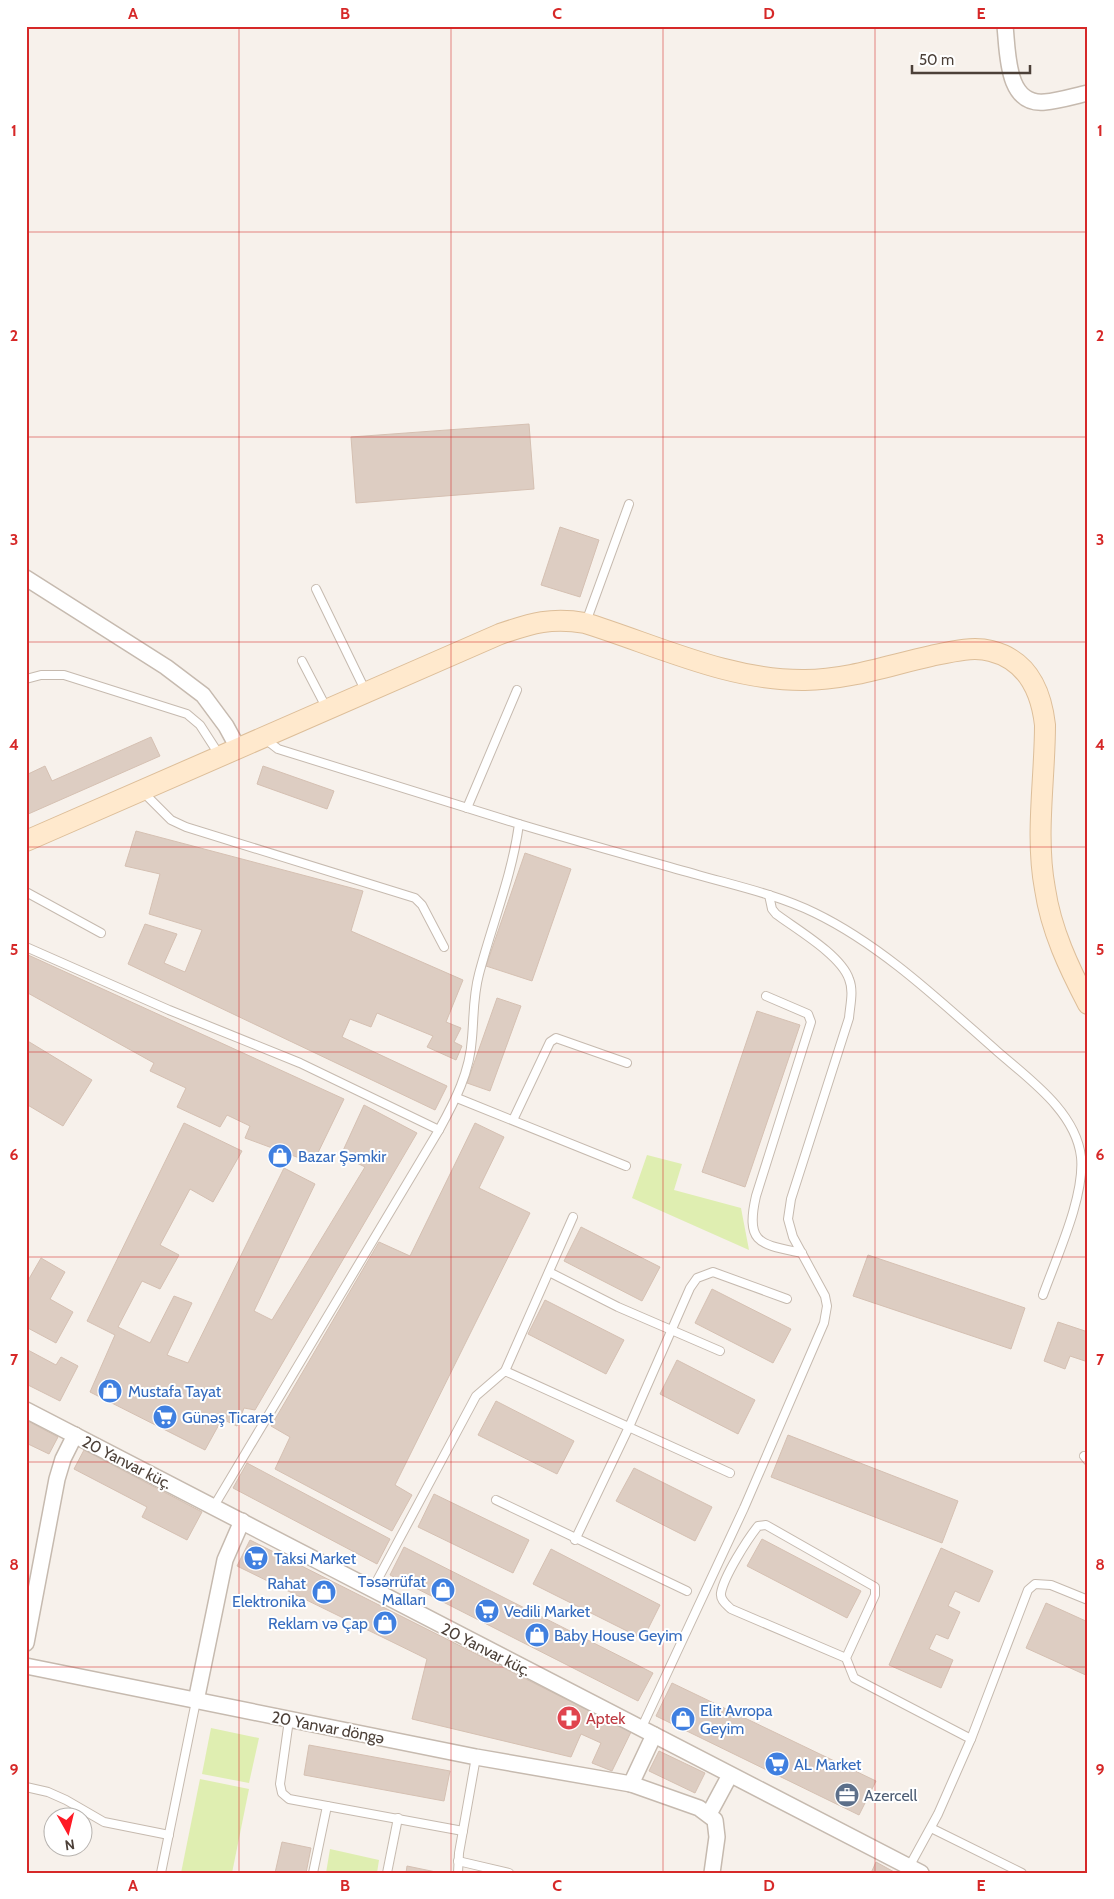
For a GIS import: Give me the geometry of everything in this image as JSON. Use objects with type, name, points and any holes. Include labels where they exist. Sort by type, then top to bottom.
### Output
[{"type":"street","points":[[1004,26],[1012,78],[1018,92],[1030,101],[1045,103],[1088,93]]},
{"type":"street","points":[[26,578],[166,667],[203,695],[226,726],[229,752]]},
{"type":"street","points":[[26,841],[500,634],[528,624],[553,620],[585,623],[692,659],[730,669],[777,678],[804,680],[846,676],[956,651],[990,650],[1020,665],[1030,676],[1038,691],[1045,724],[1042,839],[1044,888],[1050,916],[1060,944],[1088,1004]]},
{"type":"street","name":"20 Yanvar küç.","points":[[26,1410],[915,1870]]},
{"type":"street","points":[[26,1643],[57,1479],[63,1458],[75,1435]]},
{"type":"street","points":[[196,1701],[225,1560],[242,1521]]},
{"type":"street","name":"20 Yanvar döngə","points":[[26,1666],[476,1757],[631,1784],[709,1814]]},
{"type":"street","points":[[631,1784],[647,1732]]},
{"type":"street","points":[[712,1873],[717,1827],[715,1820],[709,1814],[730,1775]]},
{"type":"lane","points":[[585,623],[629,504]]},
{"type":"lane","points":[[316,589],[366,692]]},
{"type":"lane","points":[[302,661],[327,709]]},
{"type":"lane","points":[[26,679],[41,674],[64,675],[187,714],[229,752]]},
{"type":"lane","points":[[467,808],[517,690]]},
{"type":"lane","points":[[269,742],[278,750],[519,824],[769,895],[815,913],[896,965],[1032,1082],[1054,1104],[1070,1127],[1081,1155],[1081,1177],[1077,1197],[1043,1295]]},
{"type":"lane","points":[[141,790],[171,820],[186,827],[415,898],[422,905],[444,948]]},
{"type":"lane","points":[[214,1506],[457,1098],[465,1077],[472,1040],[474,999],[479,974],[510,872],[519,824]]},
{"type":"lane","points":[[26,892],[101,933]]},
{"type":"lane","points":[[647,1732],[824,1323],[827,1306],[824,1296],[793,1237],[788,1219],[791,1199],[849,1018],[852,995],[849,978],[836,960],[776,914],[772,909],[769,895]]},
{"type":"lane","points":[[26,947],[169,1010],[300,1063],[439,1130]]},
{"type":"lane","points":[[766,996],[808,1014],[811,1022],[756,1196],[752,1214],[753,1228],[757,1238],[766,1245],[802,1253]]},
{"type":"lane","points":[[513,1120],[550,1042],[556,1038],[627,1063]]},
{"type":"lane","points":[[457,1098],[626,1166]]},
{"type":"lane","points":[[372,1590],[476,1396],[505,1371],[573,1217]]},
{"type":"lane","points":[[549,1272],[720,1351]]},
{"type":"lane","points":[[575,1540],[629,1427],[690,1288],[697,1278],[712,1272],[786,1299]]},
{"type":"lane","points":[[505,1371],[730,1473]]},
{"type":"lane","points":[[496,1500],[575,1540],[687,1591]]},
{"type":"lane","points":[[846,1658],[875,1595],[875,1587],[773,1528],[766,1525],[758,1526],[745,1542],[721,1593],[723,1601],[731,1609],[846,1658],[854,1678],[971,1739]]},
{"type":"lane","points":[[915,1870],[931,1828],[971,1739],[1028,1590],[1035,1584],[1051,1585],[1088,1600]]},
{"type":"lane","points":[[161,1873],[196,1701]]},
{"type":"lane","points":[[289,1720],[280,1784],[282,1793],[289,1799],[463,1831]]},
{"type":"lane","points":[[458,1873],[458,1861],[476,1757]]},
{"type":"lane","points":[[26,1787],[57,1796],[104,1822],[169,1835]]},
{"type":"lane","points":[[314,1873],[327,1806]]},
{"type":"lane","points":[[387,1873],[398,1818]]},
{"type":"lane","points":[[931,1828],[1022,1873]]},
{"type":"lane","points":[[458,1861],[509,1873]]},
{"type":"green space","points":[[647,1155],[682,1164],[674,1190],[741,1208],[749,1250],[632,1198]]},
{"type":"green space","points":[[211,1728],[259,1738],[249,1783],[202,1774]]},
{"type":"green space","points":[[200,1779],[249,1789],[232,1873],[181,1873]]},
{"type":"green space","points":[[330,1849],[379,1860],[377,1873],[326,1873]]},
{"type":"building","points":[[529,424],[534,489],[356,503],[351,437]]},
{"type":"building","points":[[560,527],[599,540],[580,597],[541,585]]},
{"type":"building","points":[[151,737],[160,756],[26,815],[26,775],[45,766],[52,781]]},
{"type":"building","points":[[263,766],[334,791],[327,809],[257,784]]},
{"type":"building","points":[[136,831],[363,891],[351,931],[463,980],[446,1022],[461,1028],[454,1042],[462,1046],[456,1060],[427,1047],[433,1036],[377,1013],[371,1027],[350,1019],[342,1037],[447,1086],[435,1110],[128,964],[145,924],[177,934],[164,963],[185,972],[202,930],[149,914],[160,874],[125,866]]},
{"type":"building","points":[[525,853],[571,869],[532,981],[486,966]]},
{"type":"building","points":[[26,954],[344,1099],[313,1163],[245,1138],[250,1126],[227,1115],[220,1127],[177,1107],[186,1088],[150,1071],[154,1063],[26,992]]},
{"type":"building","points":[[497,998],[521,1006],[490,1091],[467,1083]]},
{"type":"building","points":[[757,1011],[800,1025],[745,1187],[702,1172]]},
{"type":"building","points":[[26,1040],[92,1080],[63,1126],[26,1104]]},
{"type":"building","points":[[364,1105],[417,1133],[255,1410],[244,1408],[237,1426],[222,1419],[205,1450],[90,1392],[115,1335],[87,1321],[184,1123],[242,1151],[213,1202],[190,1189],[160,1245],[179,1255],[160,1289],[142,1281],[118,1327],[150,1343],[174,1296],[192,1303],[167,1355],[188,1363],[284,1168],[315,1184],[254,1311],[272,1320],[365,1167],[341,1155]]},
{"type":"building","points":[[475,1123],[504,1137],[479,1188],[530,1213],[395,1485],[412,1495],[392,1531],[275,1469],[290,1437],[271,1426],[379,1242],[410,1256]]},
{"type":"building","points":[[581,1227],[660,1267],[642,1301],[564,1261]]},
{"type":"building","points":[[868,1255],[1025,1308],[1011,1349],[853,1296]]},
{"type":"building","points":[[41,1258],[65,1272],[50,1299],[73,1312],[56,1343],[26,1327],[26,1284]]},
{"type":"building","points":[[712,1289],[791,1329],[773,1363],[695,1323]]},
{"type":"building","points":[[545,1300],[624,1340],[606,1374],[528,1334]]},
{"type":"building","points":[[1058,1322],[1088,1332],[1088,1362],[1070,1356],[1065,1369],[1044,1361]]},
{"type":"building","points":[[26,1349],[56,1365],[61,1357],[78,1366],[60,1401],[26,1384]]},
{"type":"building","points":[[677,1360],[755,1400],[738,1434],[660,1394]]},
{"type":"building","points":[[496,1401],[574,1441],[557,1474],[478,1435]]},
{"type":"building","points":[[26,1420],[58,1437],[49,1454],[26,1443]]},
{"type":"building","points":[[788,1435],[958,1501],[942,1543],[771,1477]]},
{"type":"building","points":[[84,1450],[202,1512],[187,1540],[142,1517],[147,1507],[74,1469]]},
{"type":"building","points":[[247,1463],[390,1539],[377,1564],[233,1488]]},
{"type":"building","points":[[634,1468],[712,1507],[695,1541],[616,1501]]},
{"type":"building","points":[[434,1494],[529,1540],[513,1573],[418,1527]]},
{"type":"building","points":[[762,1539],[861,1591],[847,1618],[747,1566]]},
{"type":"building","points":[[250,1540],[631,1732],[612,1771],[592,1763],[601,1743],[581,1734],[571,1757],[412,1719],[427,1659],[237,1566]]},
{"type":"building","points":[[404,1547],[653,1673],[638,1701],[390,1575]]},
{"type":"building","points":[[941,1548],[993,1571],[979,1602],[955,1591],[948,1606],[960,1612],[948,1639],[936,1634],[929,1649],[953,1660],[941,1688],[889,1665]]},
{"type":"building","points":[[551,1549],[660,1605],[643,1639],[533,1584]]},
{"type":"building","points":[[1046,1603],[1088,1622],[1088,1676],[1026,1648]]},
{"type":"building","points":[[672,1683],[876,1781],[859,1815],[656,1716]]},
{"type":"building","points":[[309,1745],[450,1771],[444,1801],[304,1775]]},
{"type":"building","points":[[659,1751],[705,1773],[695,1793],[649,1771]]},
{"type":"building","points":[[282,1842],[311,1848],[306,1873],[275,1873]]},
{"type":"building","points":[[876,1862],[896,1873],[871,1873]]},
{"type":"building","points":[[407,1866],[436,1872],[436,1873],[406,1873]]},
{"type":"place","name":"Bazar Şəmkir","points":[[280,1156]]},
{"type":"place","name":"Mustafa Tayat","points":[[110,1391]]},
{"type":"place","name":"Günəş Ticarət","points":[[165,1417]]},
{"type":"place","name":"Taksi Market","points":[[256,1558]]},
{"type":"place","name":"Təsərrüfat Malları","points":[[443,1590]]},
{"type":"place","name":"Rahat Elektronika","points":[[324,1592]]},
{"type":"place","name":"Vedili Market","points":[[487,1611]]},
{"type":"place","name":"Reklam və Çap","points":[[385,1623]]},
{"type":"place","name":"Baby House Geyim","points":[[537,1635]]},
{"type":"place","name":"Aptek","points":[[569,1718]]},
{"type":"place","name":"Elit Avropa Geyim","points":[[683,1719]]},
{"type":"place","name":"AL Market","points":[[777,1764]]},
{"type":"place","name":"Azercell","points":[[847,1795]]}]
